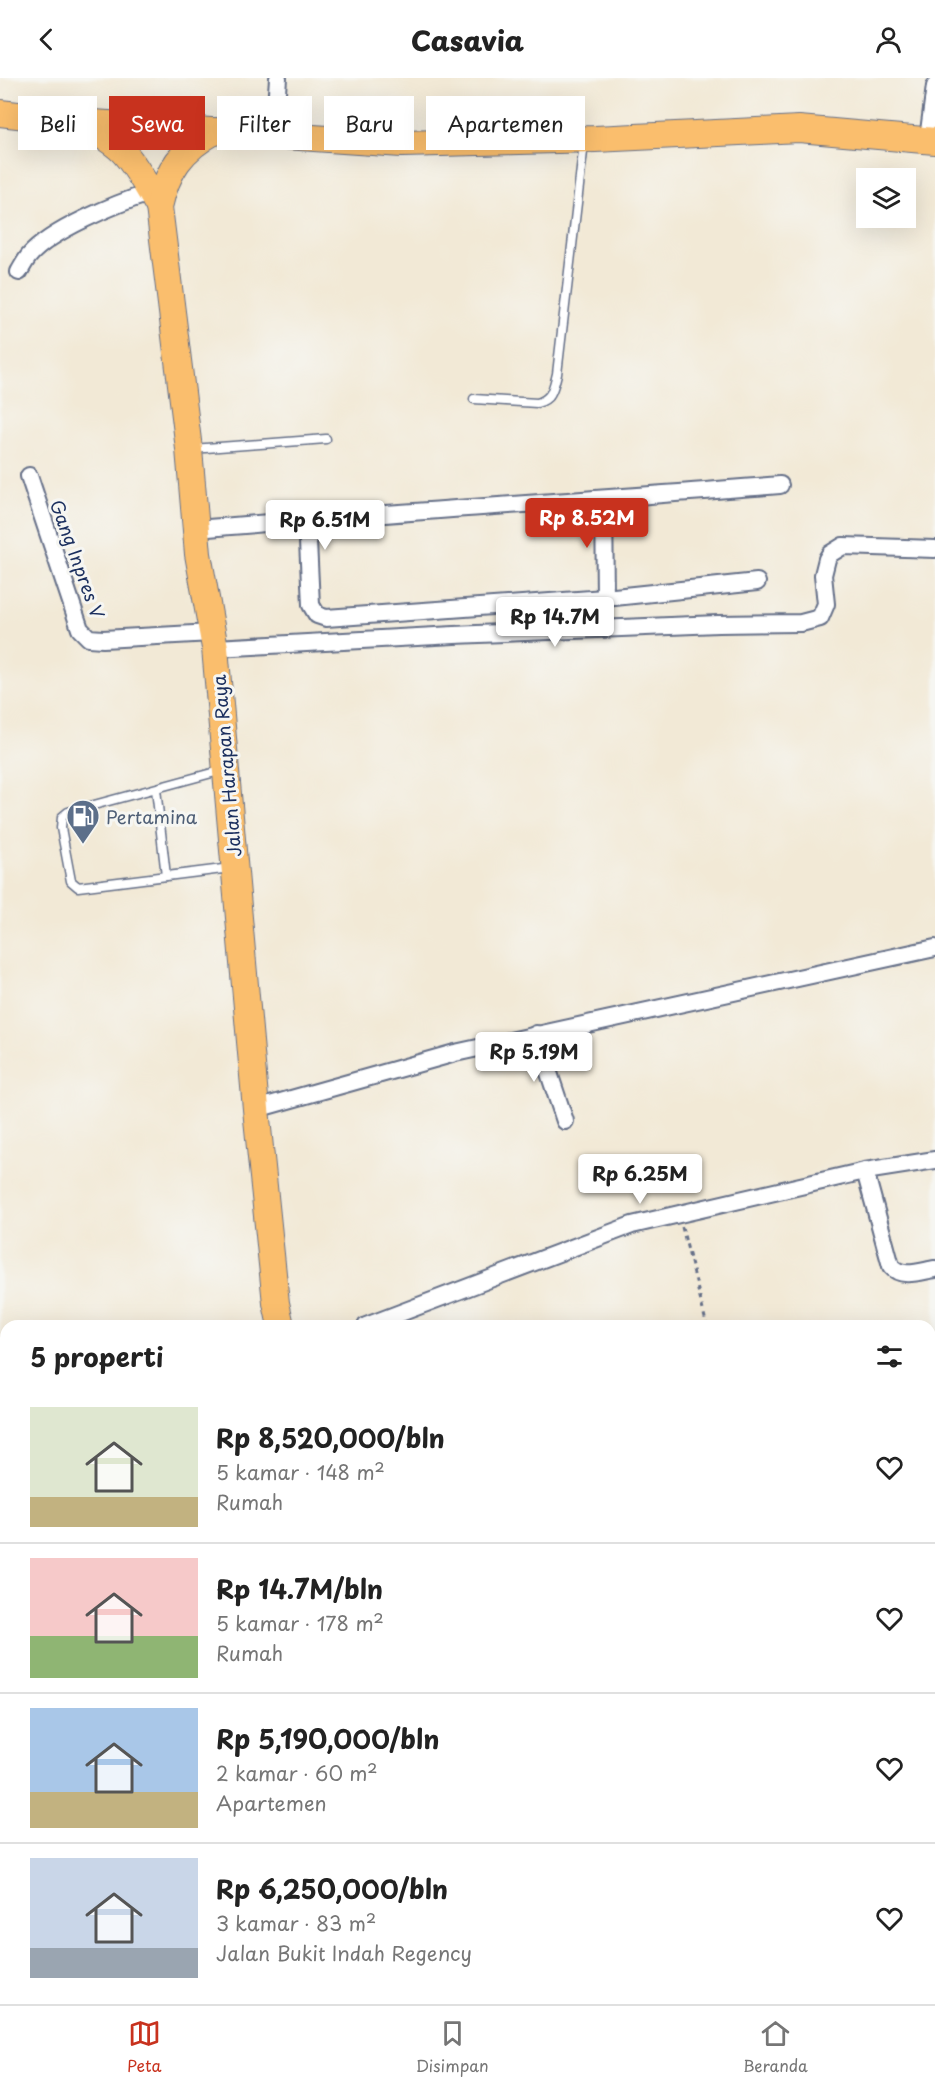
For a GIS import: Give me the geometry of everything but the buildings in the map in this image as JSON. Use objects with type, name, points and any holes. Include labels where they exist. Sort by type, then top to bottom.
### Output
[{"type":"main road","points":[[0,114],[18,116]]},
{"type":"main road","points":[[97,123],[215,131]]},
{"type":"main road","points":[[585,139],[799,129],[931,140]]},
{"type":"main road","points":[[97,133],[124,153],[134,165],[154,200],[180,157],[190,146],[215,131]]},
{"type":"main road","points":[[312,138],[402,144],[426,143]]},
{"type":"main road","name":"Jalan Harapan Raya","points":[[154,200],[189,449],[198,554],[214,641],[256,1109],[280,1320]]},
{"type":"street","points":[[277,96],[278,78]]},
{"type":"street","points":[[931,140],[935,86]]},
{"type":"street","points":[[19,272],[29,256],[45,243],[114,204],[154,200]]},
{"type":"street","name":"Gang Inpres V","points":[[29,476],[80,629],[89,638],[214,641],[801,623],[820,618],[826,604],[823,574],[830,554],[843,546],[935,549]]},
{"type":"street","points":[[196,529],[604,500],[780,484]]},
{"type":"street","points":[[604,500],[604,598]]},
{"type":"street","points":[[307,520],[311,605],[317,615],[327,618],[604,598],[757,582]]},
{"type":"street","points":[[256,1109],[425,1060],[935,948]]},
{"type":"street","points":[[536,1034],[565,1121]]},
{"type":"street","points":[[382,1320],[632,1225],[865,1171],[935,1160]]},
{"type":"street","points":[[865,1171],[891,1266],[903,1274],[935,1269]]},
{"type":"lane","points":[[474,399],[537,403],[545,401],[551,394],[557,374],[583,150]]},
{"type":"lane","points":[[189,449],[326,439]]},
{"type":"lane","points":[[226,769],[68,812],[62,817],[61,828],[71,881],[78,887],[235,868]]},
{"type":"lane","points":[[156,789],[166,876]]},
{"type":"path","points":[[679,1214],[706,1320]]},
{"type":"place","name":"Pertamina","points":[[83,845]]}]
